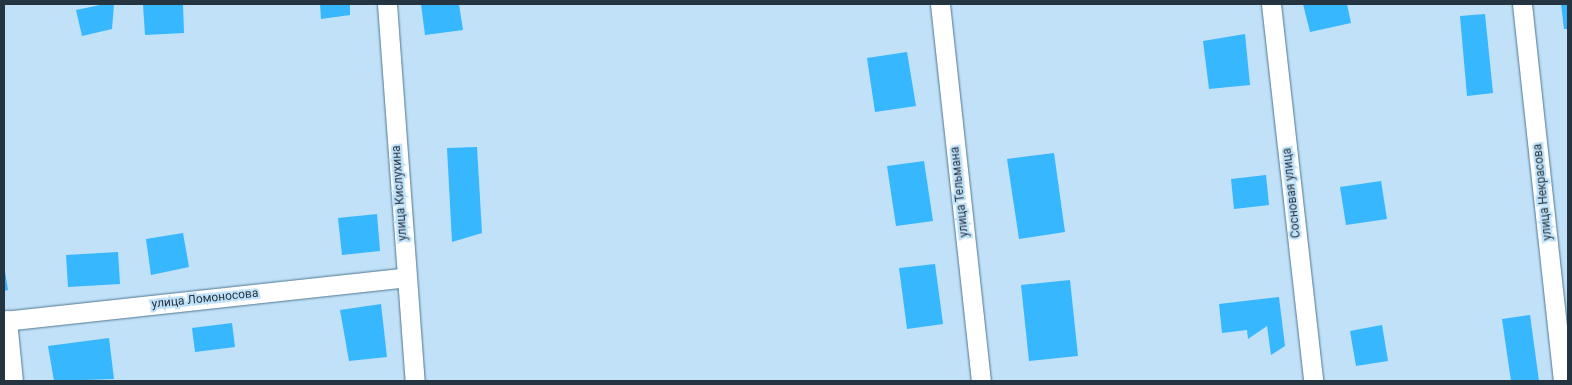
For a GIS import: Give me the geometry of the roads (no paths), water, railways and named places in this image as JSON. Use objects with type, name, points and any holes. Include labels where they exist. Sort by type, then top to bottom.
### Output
[{"type":"street","name":"улица Кислухина","points":[[387,4],[415,381]]},
{"type":"street","name":"улица Тельмана","points":[[940,4],[981,381]]},
{"type":"street","name":"Сосновая улица","points":[[1271,4],[1313,381]]},
{"type":"street","name":"улица Некрасова","points":[[1522,4],[1563,381]]},
{"type":"street","name":"улица Ломоносова","points":[[5,321],[406,277]]},
{"type":"street","points":[[5,321],[13,381]]}]
